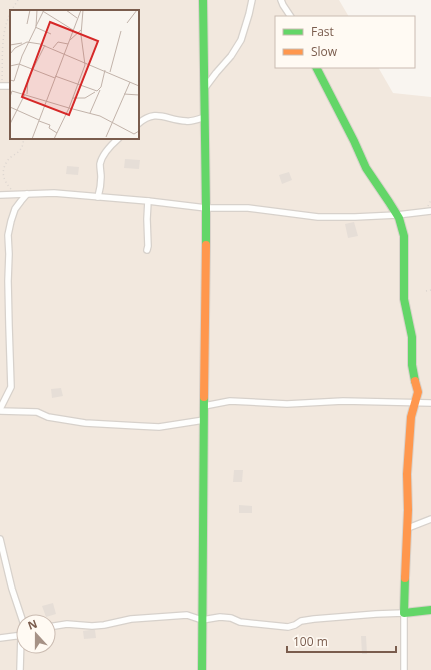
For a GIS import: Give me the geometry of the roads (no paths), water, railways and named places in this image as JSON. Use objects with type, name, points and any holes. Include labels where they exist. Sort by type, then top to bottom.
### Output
[{"type":"main road","points":[[202,670],[206,208],[203,0]]},
{"type":"main road","points":[[316,68],[360,153],[367,171],[397,215],[402,226],[404,236],[404,299],[412,337],[412,365],[418,392],[410,417],[407,474],[408,528],[404,613],[431,610]]},
{"type":"street","points":[[204,89],[241,40],[252,0]]},
{"type":"street","points":[[281,0],[290,16]]},
{"type":"street","points":[[139,123],[152,116],[189,121],[205,117]]},
{"type":"street","points":[[98,197],[101,183],[100,165],[102,159],[105,152],[118,139]]},
{"type":"street","points":[[0,195],[54,193],[148,201],[206,208],[248,208],[318,218],[397,215],[431,211]]},
{"type":"street","points":[[27,194],[15,209],[8,235],[11,388],[0,410],[37,412],[48,417],[84,423],[159,427],[204,420]]},
{"type":"street","points":[[147,250],[148,201]]},
{"type":"street","points":[[204,406],[230,401],[287,404],[343,401],[431,403]]},
{"type":"street","points":[[408,528],[431,519]]},
{"type":"street","points":[[0,540],[12,589],[20,614]]},
{"type":"street","points":[[56,626],[67,624],[92,626],[131,619],[186,615],[202,620],[220,617],[231,618],[240,622],[288,627],[301,621],[314,619],[404,613],[404,670]]},
{"type":"street","points":[[0,638],[16,636]]},
{"type":"street","points":[[20,670],[21,654]]}]
